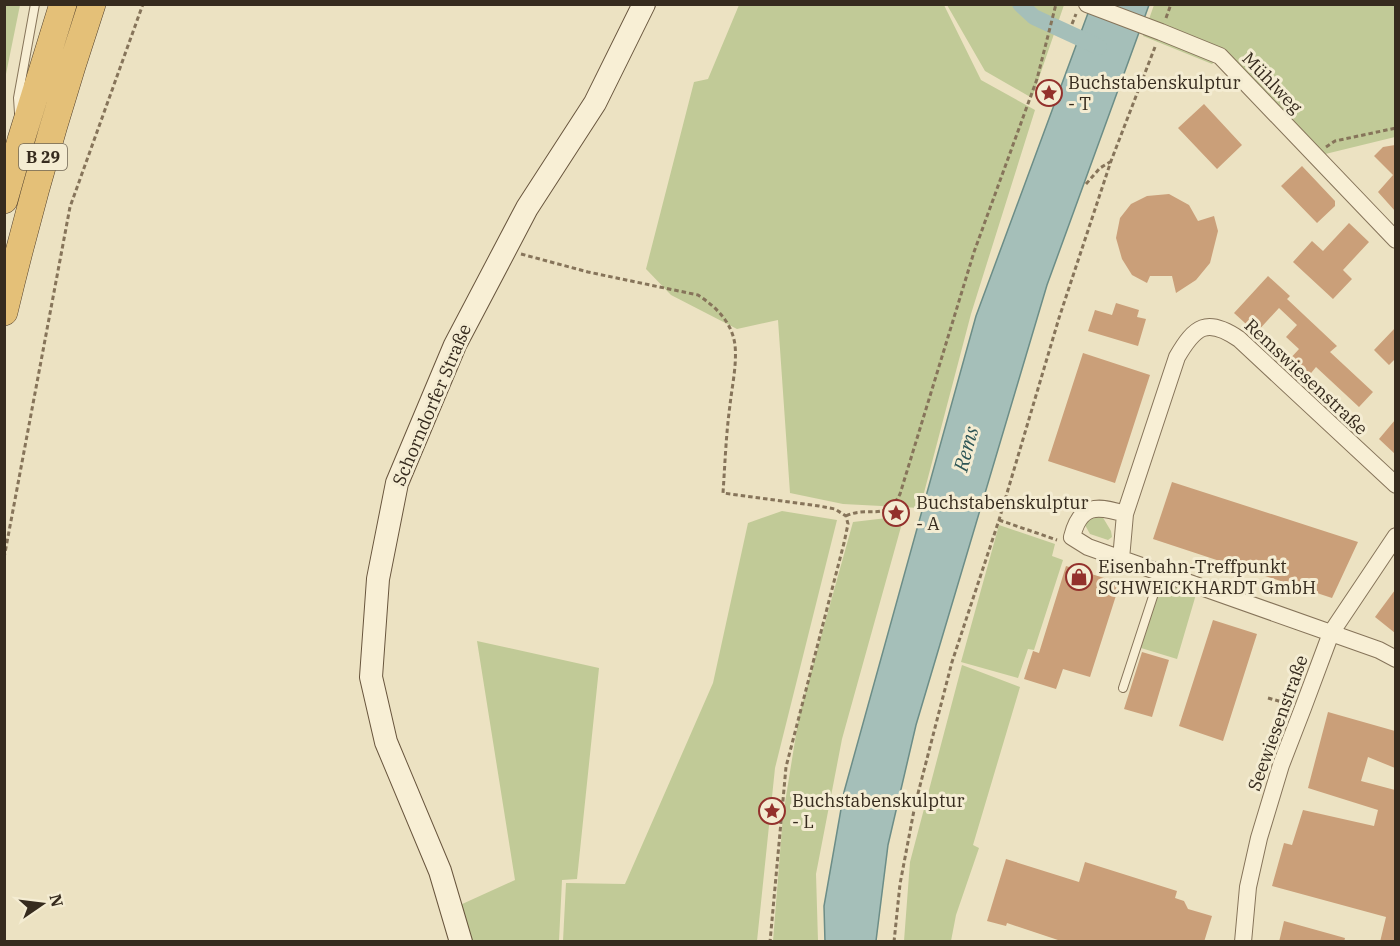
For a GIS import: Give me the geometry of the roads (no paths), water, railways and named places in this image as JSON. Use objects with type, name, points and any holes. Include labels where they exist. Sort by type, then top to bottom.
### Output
[{"type":"highway","name":"B 29","points":[[4,200],[63,4]]},
{"type":"highway","name":"B 29","points":[[4,312],[46,148],[92,4]]},
{"type":"main road","name":"Schorndorfer Straße","points":[[461,942],[440,871],[386,742],[371,677],[378,579],[397,483],[455,345],[527,208],[595,103],[644,4]]},
{"type":"street","name":"Mühlweg","points":[[1088,5],[1220,56],[1395,240]]},
{"type":"street","name":"Remswiesenstraße","points":[[1125,514],[1177,357],[1187,339],[1198,330],[1211,325],[1227,330],[1239,339],[1395,485]]},
{"type":"street","points":[[1122,559],[1125,514],[1104,507],[1090,509],[1076,523],[1072,537],[1088,547],[1379,650],[1395,659]]},
{"type":"street","name":"Seewiesenstraße","points":[[1243,942],[1248,886],[1259,838],[1281,765],[1331,633],[1395,536]]},
{"type":"lane","points":[[21,140],[18,98],[35,4]]},
{"type":"lane","points":[[1123,688],[1161,572]]},
{"type":"water","name":"Rems","points":[[1091,5],[1149,5],[1047,285],[916,725],[888,845],[876,941],[825,942],[824,906],[844,792],[976,316]]},
{"type":"waterway","points":[[1020,4],[1034,17],[1099,47]]},
{"type":"place","name":"Buchstabenskulptur - T","points":[[1049,93]]},
{"type":"place","name":"Buchstabenskulptur - A","points":[[896,513]]},
{"type":"place","name":"Eisenbahn-Treffpunkt SCHWEICKHARDT GmbH","points":[[1079,577]]},
{"type":"place","name":"Buchstabenskulptur - L","points":[[772,811]]}]
